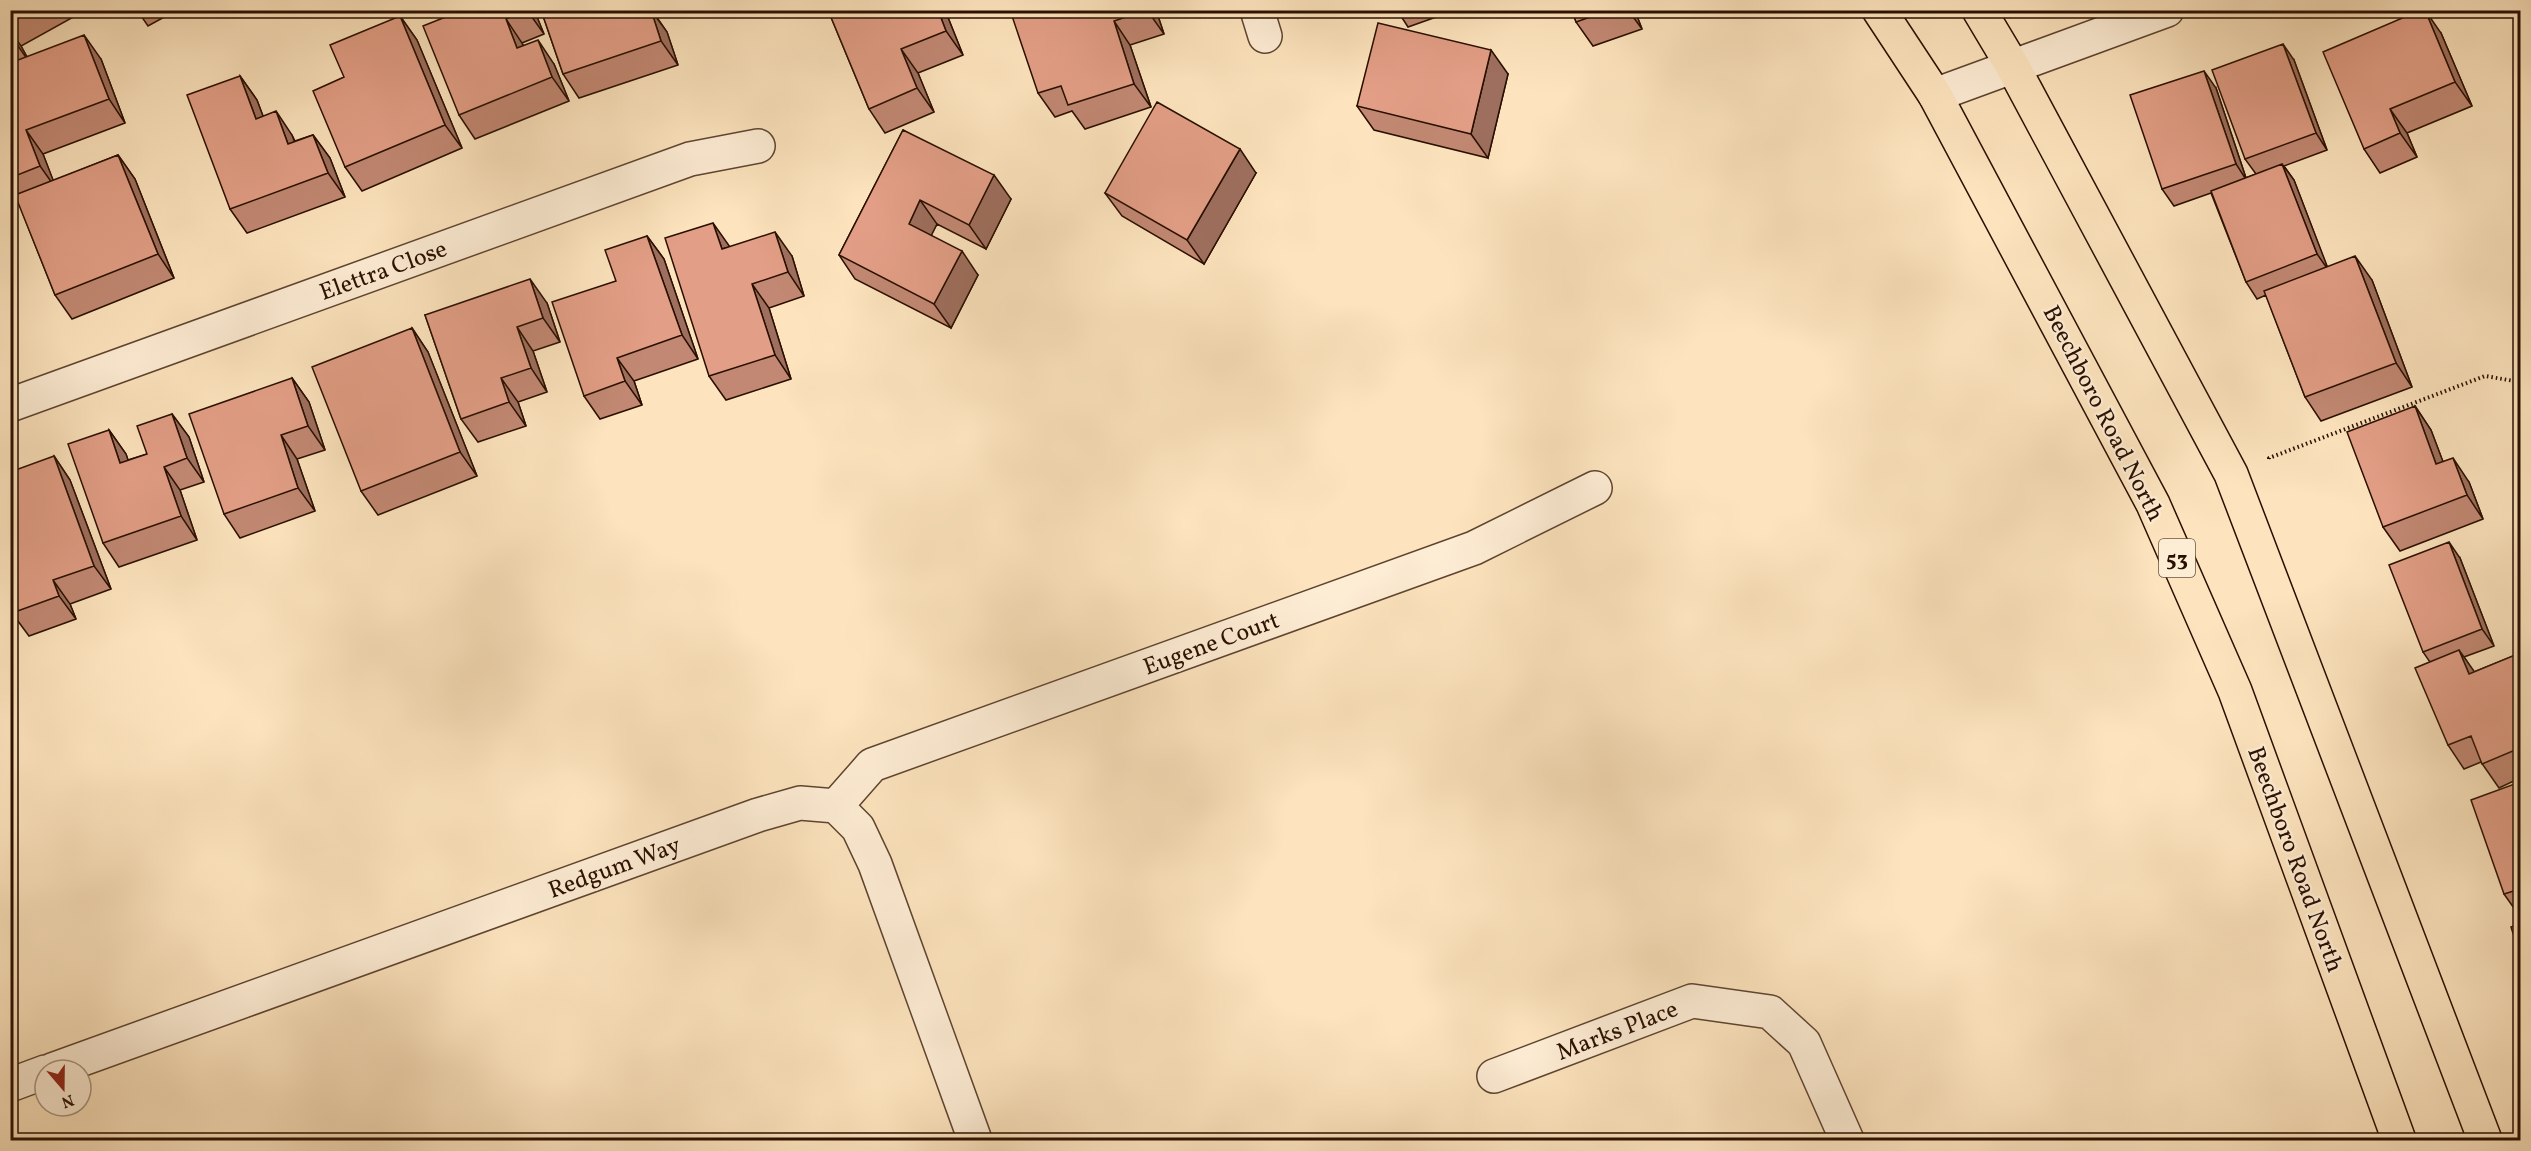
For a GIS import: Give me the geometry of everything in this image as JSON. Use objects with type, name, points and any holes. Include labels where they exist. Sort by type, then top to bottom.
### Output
[{"type":"main road","name":"Beechboro Road North","points":[[1879,10],[1935,95],[2158,515],[2235,691],[2399,1140]]},
{"type":"main road","points":[[1979,10],[2013,67],[2231,474],[2485,1140]]},
{"type":"street","points":[[1935,95],[2167,10]]},
{"type":"street","name":"Elettra Close","points":[[11,405],[690,159],[758,146]]},
{"type":"street","name":"Eugene Court","points":[[836,806],[872,765],[1474,548],[1595,488]]},
{"type":"street","name":"Redgum Way","points":[[85,1058],[758,814],[800,803],[836,806]]},
{"type":"street","points":[[836,806],[858,828],[875,864],[975,1140]]},
{"type":"street","name":"Marks Place","points":[[1494,1076],[1692,1001],[1770,1012],[1804,1043],[1847,1140]]},
{"type":"street","points":[[10,1085],[33,1076]]},
{"type":"path","points":[[2273,469],[2269,458],[2485,376],[2520,382]]},
{"type":"building","points":[[10,10],[26,10],[10,19]]},
{"type":"building","points":[[463,10],[527,10],[506,19],[517,48],[538,40],[552,77],[459,115],[423,26]]},
{"type":"building","points":[[541,10],[651,10],[661,41],[563,74]]},
{"type":"building","points":[[828,10],[938,10],[946,31],[901,49],[917,88],[869,109]]},
{"type":"building","points":[[1028,10],[1147,10],[1114,21],[1134,84],[1068,105],[1061,86],[1038,93],[1012,16]]},
{"type":"building","points":[[1572,10],[1610,10],[1576,22]]},
{"type":"building","points":[[2425,10],[2455,82],[2390,109],[2400,133],[2364,149],[2323,52]]},
{"type":"building","points":[[400,16],[445,125],[345,167],[313,91],[344,77],[330,45]]},
{"type":"building","points":[[1378,23],[1491,50],[1471,134],[1357,106]]},
{"type":"building","points":[[10,33],[16,43],[10,46]]},
{"type":"building","points":[[84,35],[109,99],[26,130],[40,166],[10,178],[10,63]]},
{"type":"building","points":[[2283,44],[2316,133],[2245,159],[2212,70]]},
{"type":"building","points":[[2204,71],[2236,164],[2162,189],[2130,95]]},
{"type":"building","points":[[240,76],[256,119],[276,111],[288,144],[313,135],[328,173],[230,209],[187,95]]},
{"type":"building","points":[[1157,102],[1240,149],[1187,240],[1105,193]]},
{"type":"building","points":[[903,130],[994,175],[969,225],[920,200],[909,224],[962,251],[934,304],[839,255]]},
{"type":"building","points":[[118,155],[158,254],[55,295],[15,195]]},
{"type":"building","points":[[2282,164],[2317,254],[2246,282],[2211,191]]},
{"type":"building","points":[[713,223],[722,249],[775,232],[788,272],[752,284],[775,355],[709,376],[665,238]]},
{"type":"building","points":[[647,236],[682,335],[617,358],[625,381],[584,396],[552,302],[616,281],[605,250]]},
{"type":"building","points":[[2355,256],[2396,363],[2305,397],[2264,291]]},
{"type":"building","points":[[530,279],[543,318],[517,327],[531,368],[501,378],[509,402],[461,419],[425,315]]},
{"type":"building","points":[[412,328],[460,452],[361,491],[312,367]]},
{"type":"building","points":[[292,378],[308,426],[281,435],[298,488],[224,514],[189,414]]},
{"type":"building","points":[[2415,406],[2436,464],[2453,458],[2467,495],[2383,527],[2347,432]]},
{"type":"building","points":[[172,414],[187,458],[164,467],[181,516],[103,543],[68,444],[109,430],[120,463],[147,454],[137,426]]},
{"type":"building","points":[[54,456],[94,566],[53,580],[59,596],[12,613],[10,608],[10,472]]},
{"type":"building","points":[[2449,542],[2482,629],[2423,652],[2389,565]]},
{"type":"building","points":[[2459,650],[2469,674],[2520,653],[2520,748],[2482,764],[2471,736],[2448,745],[2415,668]]},
{"type":"building","points":[[2520,782],[2520,889],[2504,894],[2471,800]]},
{"type":"building","points":[[2520,924],[2520,955],[2511,927]]}]
